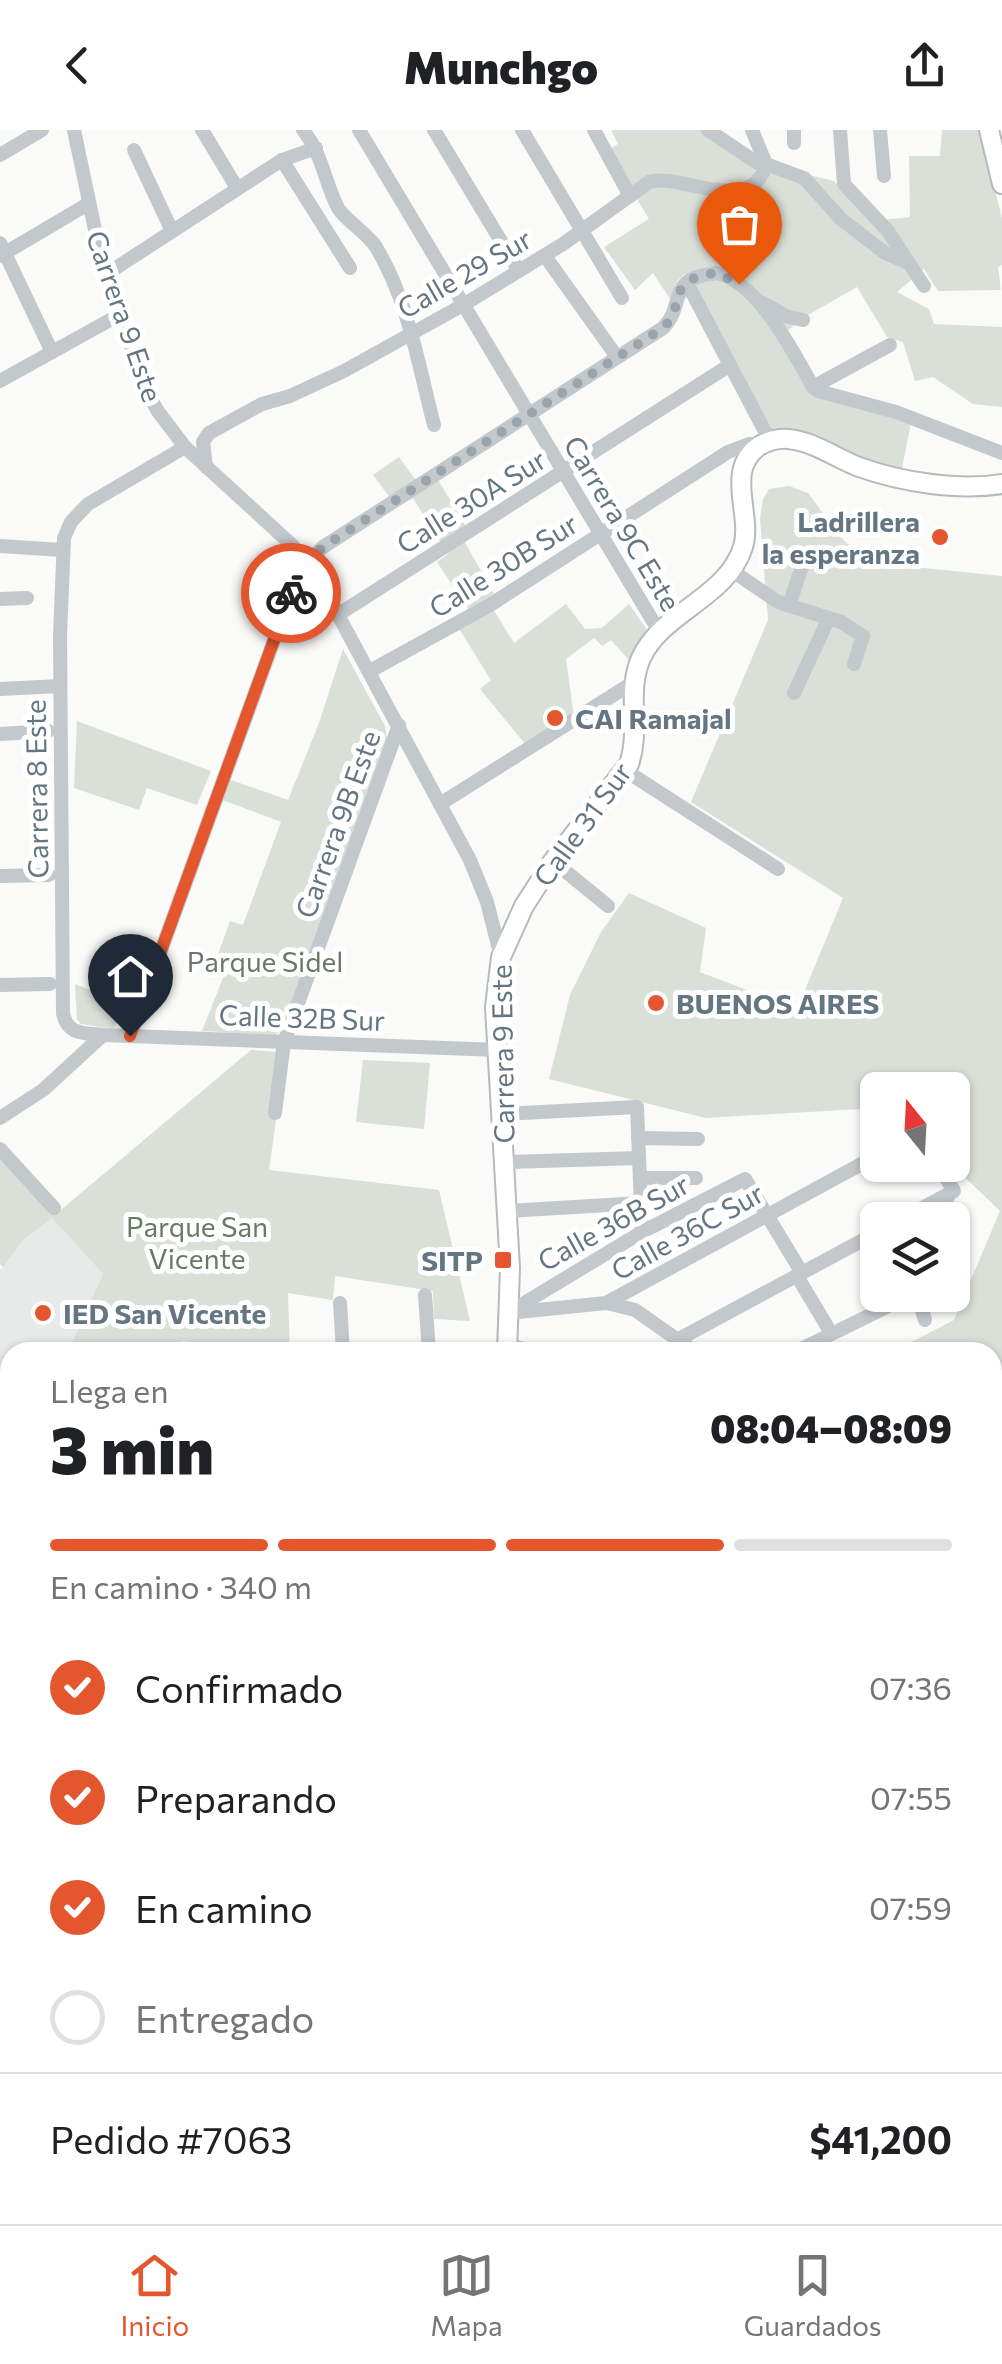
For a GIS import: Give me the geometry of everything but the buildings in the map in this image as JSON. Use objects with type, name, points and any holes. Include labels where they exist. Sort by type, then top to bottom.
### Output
[{"type":"main road","points":[[989,130],[1002,184]]},
{"type":"main road","points":[[731,570],[744,544],[742,470],[753,452],[767,442],[798,440],[856,466],[905,479],[980,486],[1002,484]]},
{"type":"main road","name":"Calle 31 Sur","points":[[501,956],[524,906],[554,861],[626,770],[633,749],[634,682],[640,660],[660,633],[731,570]]},
{"type":"main road","name":"Carrera 9 Este","points":[[501,956],[495,991],[506,1211],[507,1342]]},
{"type":"street","points":[[0,154],[42,130]]},
{"type":"street","name":"Carrera 9 Este","points":[[74,130],[105,275],[151,398],[168,428],[185,447],[307,562],[340,614],[484,893],[501,956]]},
{"type":"street","points":[[202,130],[237,188]]},
{"type":"street","points":[[302,130],[316,148],[339,209],[374,244],[402,296],[434,425]]},
{"type":"street","name":"Carrera 9C Este","points":[[359,130],[660,633]]},
{"type":"street","points":[[434,130],[519,272]]},
{"type":"street","points":[[522,130],[622,298]]},
{"type":"street","points":[[594,130],[630,196]]},
{"type":"street","points":[[708,130],[765,166],[804,178],[841,219],[884,252],[910,262]]},
{"type":"street","points":[[752,130],[765,166]]},
{"type":"street","points":[[840,130],[844,184],[888,231],[924,286]]},
{"type":"street","points":[[880,130],[884,176]]},
{"type":"street","points":[[105,275],[282,160],[316,148]]},
{"type":"street","points":[[134,150],[172,229]]},
{"type":"street","points":[[282,160],[350,268]]},
{"type":"street","name":"Calle 29 Sur","points":[[206,467],[203,442],[209,433],[262,404],[290,396],[344,371],[463,305],[545,256],[658,179],[714,192],[754,182],[765,166]]},
{"type":"street","points":[[52,352],[2,251],[88,204]]},
{"type":"street","points":[[545,256],[617,357]]},
{"type":"street","points":[[130,1036],[298,573],[323,547],[668,324],[677,292],[687,283],[717,273],[739,284],[786,338],[813,387],[824,394],[896,412],[1002,453]]},
{"type":"street","points":[[687,283],[767,442]]},
{"type":"street","points":[[753,298],[788,317],[803,320]]},
{"type":"street","points":[[0,381],[119,315]]},
{"type":"street","points":[[813,387],[890,345]]},
{"type":"street","name":"Calle 30A Sur","points":[[340,614],[730,366]]},
{"type":"street","name":"Calle 30B Sur","points":[[370,671],[464,620],[728,452],[767,442]]},
{"type":"street","name":"Carrera 8 Este","points":[[103,1035],[72,1030],[64,1013],[62,550],[76,516],[94,499],[185,447]]},
{"type":"street","points":[[0,546],[62,550]]},
{"type":"street","points":[[789,606],[806,554]]},
{"type":"street","points":[[731,570],[778,602],[830,618],[863,636],[854,664]]},
{"type":"street","points":[[0,598],[26,598]]},
{"type":"street","points":[[794,693],[830,618]]},
{"type":"street","points":[[440,804],[634,682]]},
{"type":"street","points":[[0,689],[60,686]]},
{"type":"street","name":"Carrera 9B Este","points":[[275,1113],[284,1042],[399,725]]},
{"type":"street","points":[[0,734],[48,731]]},
{"type":"street","points":[[626,770],[778,870]]},
{"type":"street","points":[[554,861],[608,906]]},
{"type":"street","points":[[0,876],[49,875]]},
{"type":"street","points":[[0,985],[50,984]]},
{"type":"street","points":[[0,1118],[43,1090],[103,1035]]},
{"type":"street","name":"Calle 32B Sur","points":[[103,1035],[498,1050]]},
{"type":"street","points":[[502,1114],[636,1107],[642,1232]]},
{"type":"street","points":[[638,1138],[698,1139]]},
{"type":"street","points":[[0,1149],[54,1208]]},
{"type":"street","points":[[504,1162],[639,1158]]},
{"type":"street","name":"Calle 36C Sur","points":[[508,1313],[606,1303],[860,1165]]},
{"type":"street","points":[[640,1178],[696,1178]]},
{"type":"street","name":"Calle 36B Sur","points":[[508,1313],[642,1232],[745,1179],[767,1216]]},
{"type":"street","points":[[947,1182],[952,1192]]},
{"type":"street","points":[[933,1202],[952,1192]]},
{"type":"street","points":[[948,1202],[952,1192]]},
{"type":"street","points":[[506,1211],[641,1204]]},
{"type":"street","points":[[767,1216],[831,1333]]},
{"type":"street","points":[[679,1339],[860,1242]]},
{"type":"street","points":[[426,1295],[428,1342]]},
{"type":"street","points":[[606,1303],[635,1310],[683,1342]]},
{"type":"street","points":[[340,1304],[342,1342]]},
{"type":"street","points":[[814,1342],[877,1312]]},
{"type":"street","points":[[921,1312],[925,1320]]},
{"type":"street","points":[[0,1892],[0,1906]]},
{"type":"shaded area","name":"IED San Vicente","points":[[52,1218],[103,1274],[72,1342],[0,1342],[0,1270],[22,1241]]},
{"type":"green space","points":[[611,130],[715,130],[758,163],[834,181],[871,221],[910,217],[909,156],[940,156],[942,130],[980,130],[1002,218],[1002,265],[998,267],[1001,290],[938,291],[924,269],[897,292],[929,309],[934,324],[1002,327],[1002,407],[973,404],[933,377],[915,381],[903,342],[887,337],[857,287],[801,319],[781,337],[808,386],[911,422],[902,469],[772,433],[685,274],[677,281],[670,299],[653,273],[635,290],[604,247],[649,219],[608,150],[618,144]]},
{"type":"green space","points":[[399,457],[417,482],[433,471],[469,532],[462,537],[494,594],[487,599],[514,643],[566,604],[585,629],[602,628],[629,604],[647,630],[629,660],[611,640],[602,646],[594,638],[566,659],[574,717],[526,745],[480,689],[491,680],[459,629],[475,619],[437,562],[448,554],[413,498],[397,507],[373,475]]},
{"type":"green space","points":[[789,486],[808,493],[865,562],[1002,576],[1002,1342],[911,1342],[954,1320],[957,1312],[970,1312],[970,1282],[1000,1211],[970,1182],[970,1072],[860,1072],[860,1109],[706,1118],[549,1079],[570,995],[601,932],[629,893],[706,928],[700,972],[797,1009],[843,898],[691,802],[768,620],[760,518],[769,489]]},
{"type":"green space","name":"Parque Sidel","points":[[343,649],[385,726],[387,739],[303,976],[275,1035],[202,1031],[225,973],[213,968],[230,921],[243,925],[281,822],[220,799],[228,779],[288,800]]},
{"type":"green space","points":[[77,721],[211,771],[197,805],[147,788],[139,810],[74,788]]},
{"type":"green space","points":[[75,984],[126,1003],[114,1029],[81,1024],[77,1019]]},
{"type":"green space","name":"Parque San Vicente","points":[[251,1050],[279,1052],[277,1113],[269,1170],[439,1190],[470,1321],[434,1319],[433,1291],[335,1276],[333,1300],[288,1293],[290,1342],[72,1342],[103,1274],[52,1218],[22,1241],[3,1267],[0,1264],[0,1155],[56,1214]]},
{"type":"green space","points":[[363,1060],[430,1063],[424,1129],[356,1122]]},
{"type":"way so far","points":[[291,593],[300,569],[323,547],[663,328],[672,318],[677,292],[684,284],[717,273],[739,284]]},
{"type":"place","name":"Ladrillera la esperanza","points":[[940,537]]},
{"type":"place","name":"CAI Ramajal","points":[[555,718]]},
{"type":"place","name":"BUENOS AIRES","points":[[656,1003]]},
{"type":"place","name":"SITP","points":[[503,1260]]},
{"type":"place","name":"IED San Vicente","points":[[43,1313]]},
{"type":"route","points":[[130,1036],[291,593]]}]
